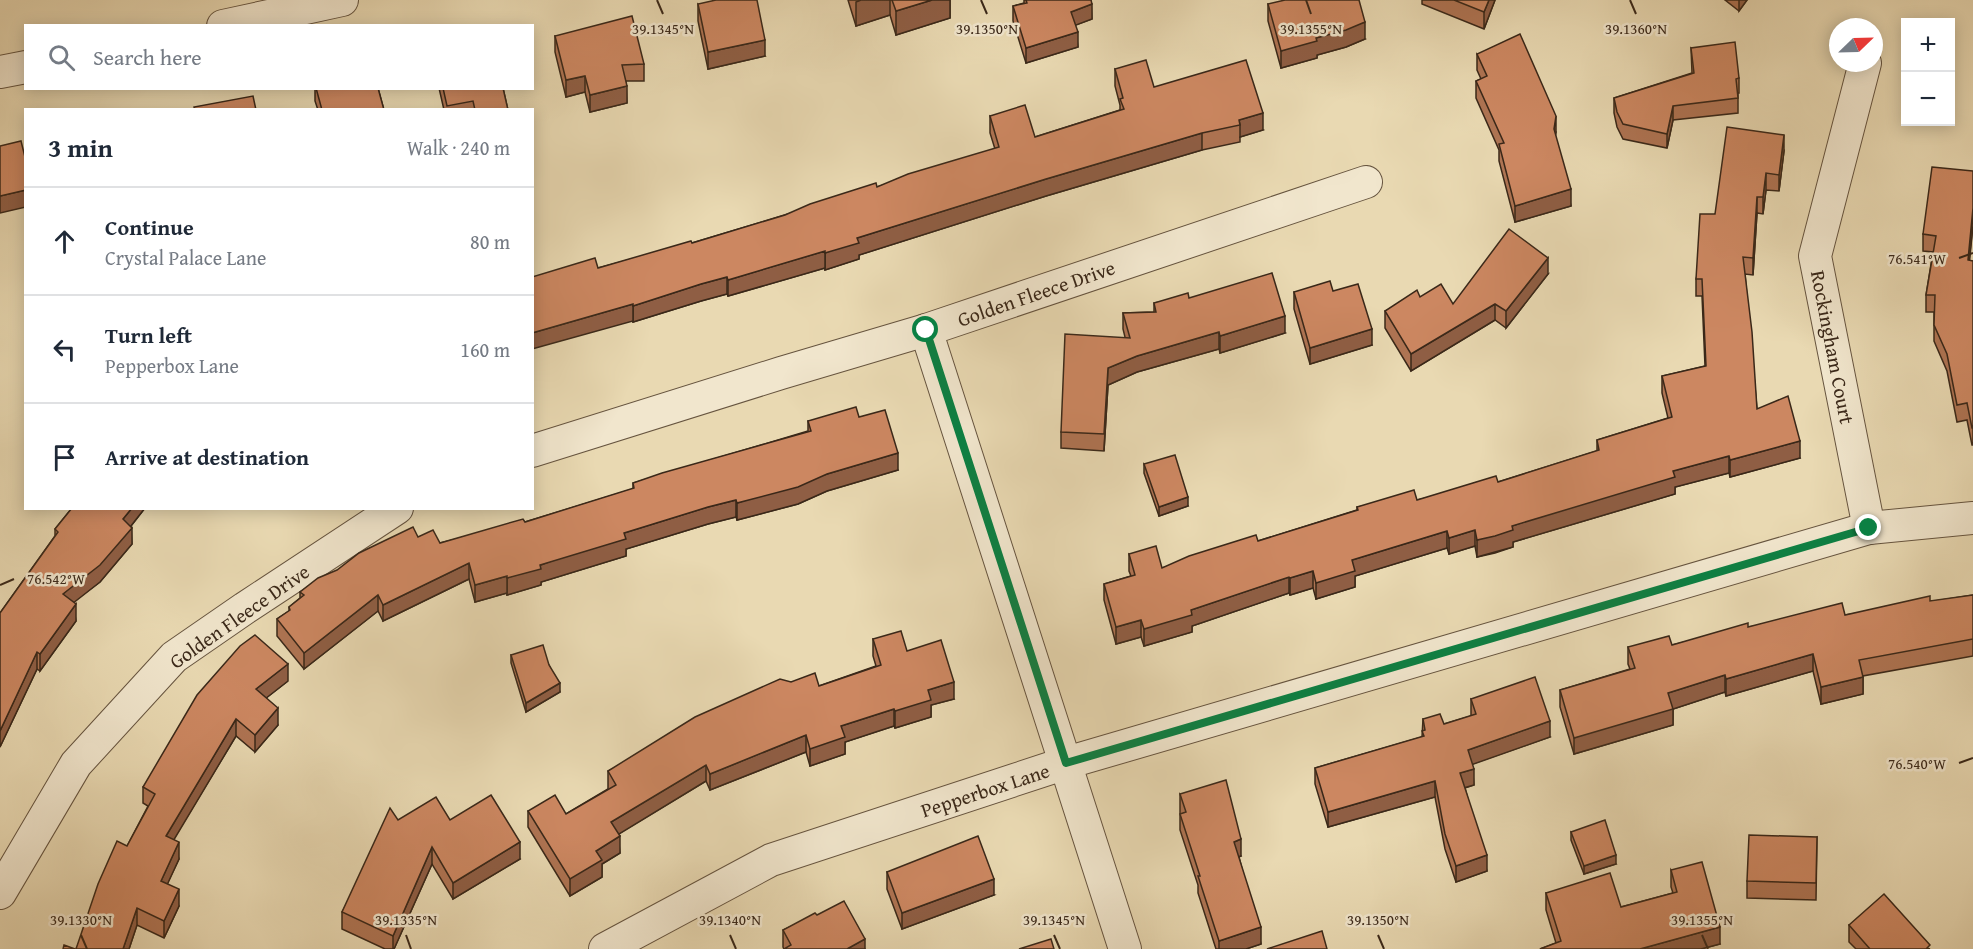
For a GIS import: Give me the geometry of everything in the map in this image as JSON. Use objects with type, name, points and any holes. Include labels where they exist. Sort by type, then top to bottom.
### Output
[{"type":"street","points":[[225,17],[342,0]]},
{"type":"street","points":[[0,72],[24,67]]},
{"type":"street","name":"Rockingham Court","points":[[1863,72],[1815,256],[1869,528]]},
{"type":"street","name":"Golden Fleece Drive","points":[[534,450],[770,376],[926,330],[1366,182]]},
{"type":"street","points":[[926,330],[1125,949]]},
{"type":"street","name":"Golden Fleece Drive","points":[[4,878],[76,764],[174,657],[394,510]]},
{"type":"street","name":"Pepperbox Lane","points":[[605,949],[771,860],[1066,763],[1869,528],[1973,518]]},
{"type":"building","points":[[716,0],[757,0],[765,40],[708,52],[698,4]]},
{"type":"building","points":[[892,0],[932,0],[896,11]]},
{"type":"building","points":[[1026,0],[1091,0],[1092,4],[1071,12],[1078,32],[1026,48],[1013,6],[1027,3]]},
{"type":"building","points":[[1285,0],[1359,0],[1365,22],[1316,38],[1317,41],[1281,51],[1268,4]]},
{"type":"building","points":[[1454,0],[1489,0],[1484,12]]},
{"type":"building","points":[[632,16],[644,64],[622,65],[627,86],[590,95],[585,76],[566,80],[555,36]]},
{"type":"building","points":[[1520,34],[1556,116],[1554,129],[1571,189],[1515,206],[1499,144],[1504,143],[1476,81],[1487,76],[1477,54]]},
{"type":"building","points":[[1735,42],[1739,78],[1736,79],[1738,98],[1673,106],[1667,134],[1623,124],[1614,98],[1694,73],[1691,48]]},
{"type":"building","points":[[1146,60],[1154,87],[1246,60],[1263,113],[1239,120],[1240,125],[1202,133],[1046,179],[857,238],[859,243],[728,280],[727,277],[701,284],[633,306],[633,304],[534,332],[534,276],[595,258],[598,268],[691,241],[692,243],[785,215],[810,204],[876,183],[877,187],[908,174],[999,147],[990,116],[1025,105],[1035,137],[1124,109],[1115,69]]},
{"type":"building","points":[[317,90],[379,90],[383,108],[321,108]]},
{"type":"building","points":[[443,90],[503,90],[508,108],[475,108],[473,101],[447,106]]},
{"type":"building","points":[[253,96],[256,108],[194,108]]},
{"type":"building","points":[[1727,127],[1784,135],[1779,175],[1766,173],[1763,197],[1757,197],[1753,258],[1743,257],[1752,332],[1757,409],[1788,396],[1800,441],[1730,460],[1729,456],[1673,471],[1675,477],[1512,526],[1513,530],[1495,536],[1477,540],[1475,530],[1449,538],[1447,531],[1352,560],[1355,571],[1316,583],[1313,571],[1191,610],[1192,615],[1144,629],[1141,620],[1116,627],[1104,584],[1135,575],[1129,554],[1156,546],[1162,568],[1189,556],[1256,535],[1258,541],[1414,490],[1417,500],[1496,476],[1498,482],[1599,450],[1597,440],[1672,417],[1662,376],[1706,366],[1702,279],[1696,279],[1700,214],[1715,214]]},
{"type":"building","points":[[21,141],[24,153],[24,190],[0,196],[0,146]]},
{"type":"building","points":[[1932,167],[1973,171],[1973,208],[1968,260],[1973,261],[1973,428],[1967,403],[1957,405],[1947,354],[1934,325],[1935,295],[1926,295],[1936,236],[1923,234]]},
{"type":"building","points":[[1509,229],[1548,258],[1506,311],[1495,304],[1411,354],[1385,311],[1417,290],[1420,297],[1441,284],[1453,304]]},
{"type":"building","points":[[1272,273],[1285,316],[1220,336],[1219,332],[1137,356],[1108,368],[1104,434],[1061,432],[1065,334],[1130,338],[1123,313],[1156,312],[1154,303],[1188,293],[1189,298]]},
{"type":"building","points":[[1330,281],[1333,291],[1358,284],[1372,329],[1310,348],[1294,292]]},
{"type":"building","points":[[856,407],[859,417],[885,410],[898,453],[827,474],[798,487],[737,503],[736,500],[708,507],[624,533],[626,539],[540,565],[541,569],[507,578],[507,576],[475,585],[469,563],[383,605],[378,595],[304,653],[277,619],[290,610],[289,607],[304,595],[300,592],[318,578],[337,570],[359,553],[413,527],[418,537],[433,530],[440,543],[523,519],[525,522],[634,488],[633,483],[662,473],[811,431],[808,421]]},
{"type":"building","points":[[1175,455],[1188,497],[1159,507],[1144,464]]},
{"type":"building","points":[[70,510],[130,510],[123,519],[132,528],[100,565],[63,594],[76,604],[40,654],[37,652],[0,731],[0,613],[58,532],[55,529]]},
{"type":"building","points":[[1973,595],[1973,639],[1859,660],[1863,677],[1821,687],[1813,654],[1726,679],[1725,675],[1668,693],[1673,709],[1574,738],[1560,690],[1635,668],[1628,647],[1669,636],[1672,645],[1748,623],[1748,627],[1842,603],[1845,615],[1930,596],[1930,601]]},
{"type":"building","points":[[901,631],[907,651],[941,640],[954,682],[928,690],[931,700],[841,726],[845,737],[810,749],[806,735],[710,774],[706,765],[611,822],[620,836],[596,851],[602,860],[570,879],[528,811],[555,795],[566,814],[616,785],[608,771],[695,717],[780,679],[791,682],[815,673],[819,686],[881,665],[873,639]]},
{"type":"building","points":[[255,635],[288,664],[256,689],[278,708],[255,735],[236,719],[166,836],[179,842],[161,881],[179,889],[164,921],[137,908],[123,949],[76,949],[98,884],[117,841],[127,846],[155,794],[143,787],[197,695],[240,646]]},
{"type":"building","points":[[543,645],[549,665],[560,683],[526,703],[511,655]]},
{"type":"building","points":[[1535,677],[1550,721],[1468,750],[1474,769],[1460,773],[1487,855],[1456,866],[1445,834],[1435,781],[1328,812],[1315,768],[1424,736],[1423,719],[1440,714],[1444,724],[1476,714],[1471,699]]},
{"type":"building","points":[[1226,780],[1241,839],[1234,842],[1261,927],[1219,941],[1180,814],[1186,812],[1180,794]]},
{"type":"building","points":[[491,795],[520,842],[453,883],[432,847],[393,936],[342,912],[390,808],[398,820],[436,797],[450,820]]},
{"type":"building","points":[[1605,820],[1616,855],[1584,866],[1571,832]]},
{"type":"building","points":[[1749,835],[1817,837],[1816,883],[1747,881]]},
{"type":"building","points":[[978,836],[994,879],[902,913],[887,872]]},
{"type":"building","points":[[1702,862],[1720,927],[1640,949],[1540,949],[1561,941],[1546,893],[1610,873],[1621,907],[1677,892],[1671,870]]},
{"type":"building","points":[[1884,894],[1930,945],[1926,949],[1870,949],[1849,925]]},
{"type":"building","points":[[844,901],[865,939],[847,949],[784,949],[791,945],[783,930]]},
{"type":"building","points":[[1322,931],[1327,949],[1267,949]]},
{"type":"building","points":[[1051,939],[1054,949],[1019,949]]},
{"type":"building","points":[[64,945],[75,949],[63,949]]},
{"type":"route","points":[[926,330],[1066,763],[1869,528]]}]
